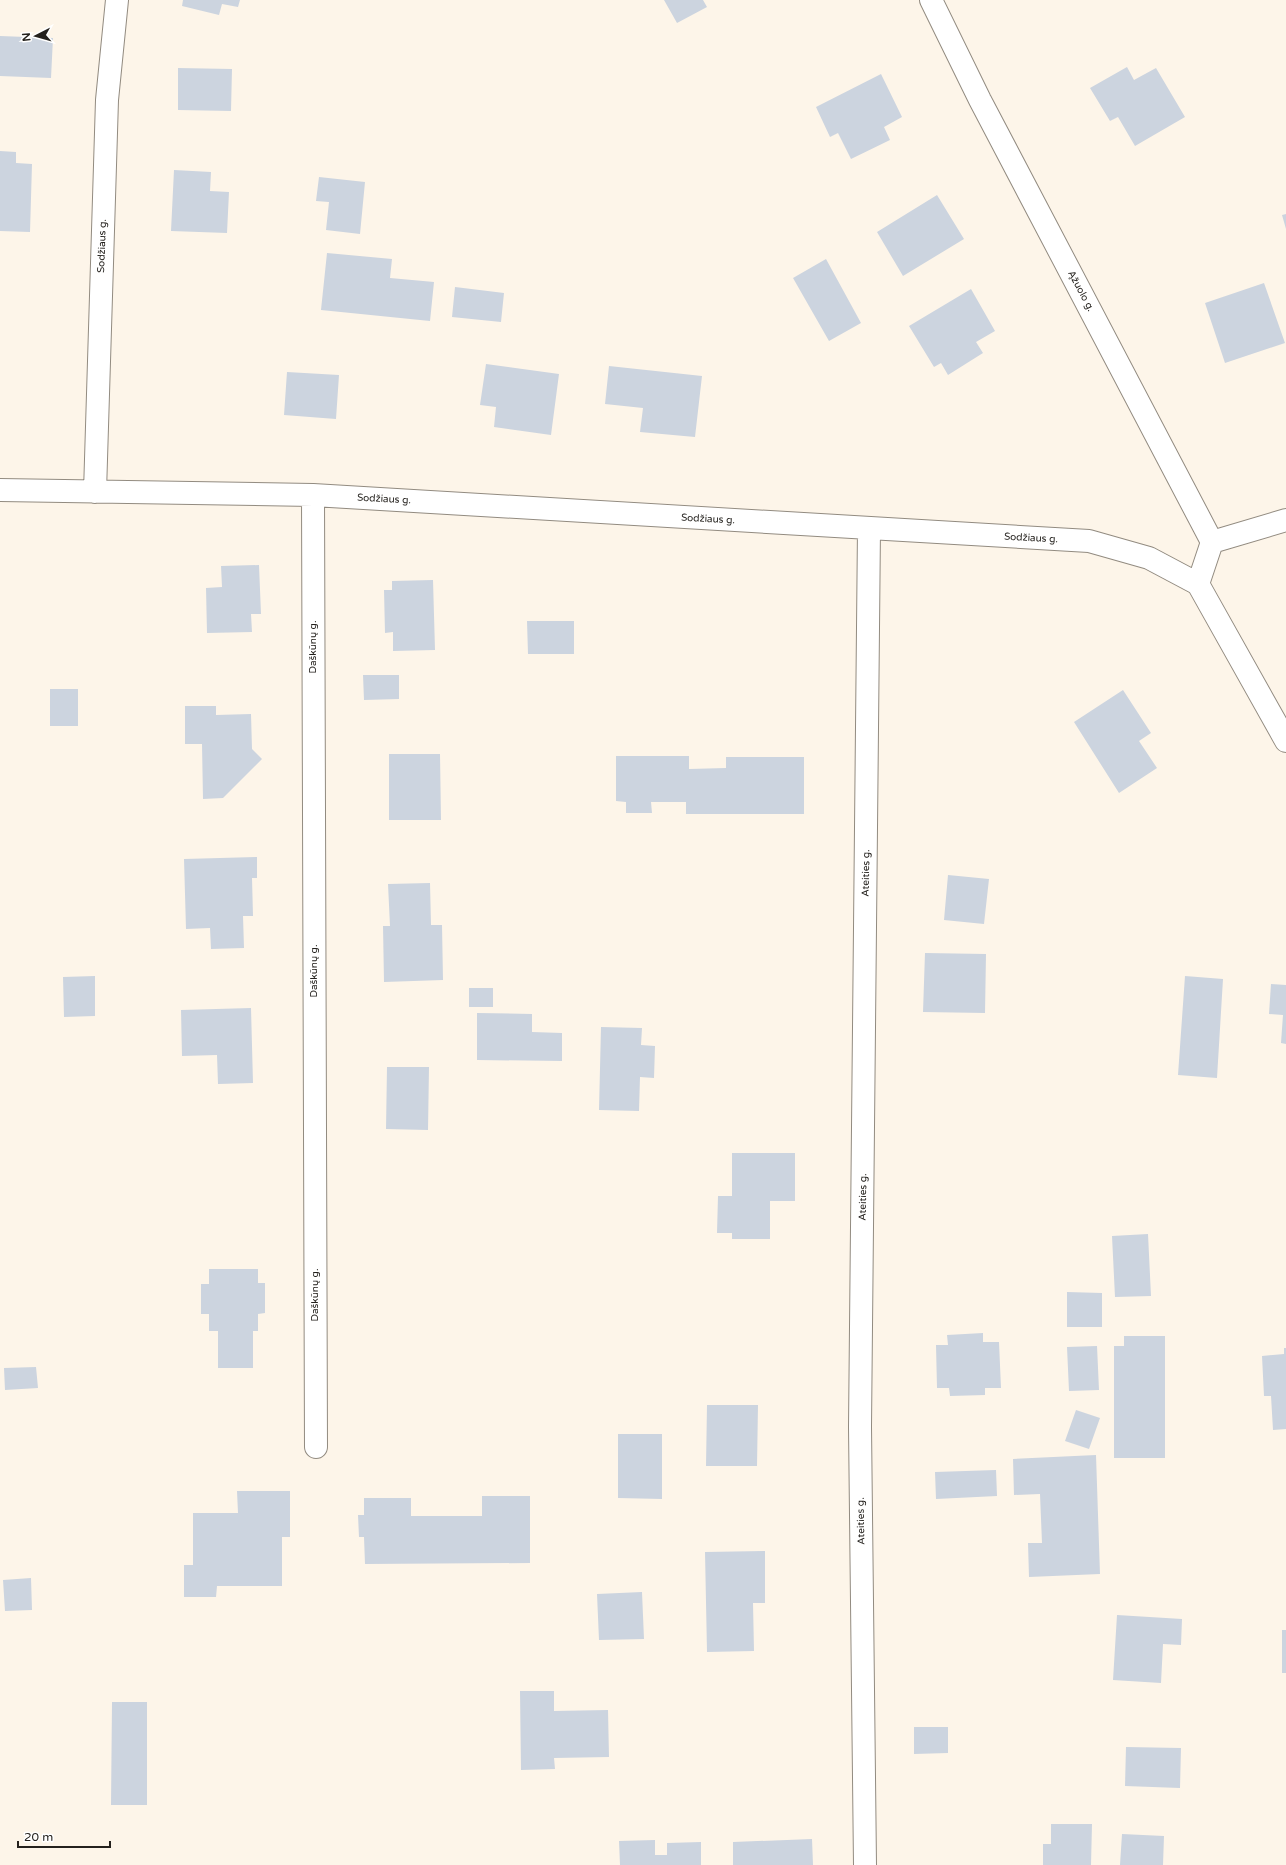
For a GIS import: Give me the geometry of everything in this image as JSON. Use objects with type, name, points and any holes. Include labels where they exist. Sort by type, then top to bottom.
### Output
[{"type":"street","name":"Sodžiaus g.","points":[[94,492],[107,100],[117,0]]},
{"type":"street","name":"Ąžuolo g.","points":[[931,0],[980,100],[1212,542]]},
{"type":"street","name":"Sodžiaus g.","points":[[0,490],[313,495],[1089,541],[1149,558],[1198,584]]},
{"type":"street","name":"Daškūnų g.","points":[[313,495],[316,1447]]},
{"type":"street","points":[[1286,520],[1212,542],[1198,584],[1286,741]]},
{"type":"street","name":"Ateities g.","points":[[865,1865],[860,1426],[869,528]]},
{"type":"building","points":[[183,0],[240,0],[238,7],[222,4],[219,15],[182,6]]},
{"type":"building","points":[[664,0],[703,0],[707,7],[677,23]]},
{"type":"building","points":[[0,36],[53,38],[51,78],[0,76]]},
{"type":"building","points":[[1127,67],[1134,80],[1156,68],[1185,117],[1135,146],[1118,117],[1110,121],[1090,88]]},
{"type":"building","points":[[178,68],[232,69],[231,111],[178,110]]},
{"type":"building","points":[[881,74],[902,117],[884,127],[890,140],[851,159],[838,133],[830,137],[816,107]]},
{"type":"building","points":[[0,151],[16,152],[16,163],[32,164],[30,232],[0,231]]},
{"type":"building","points":[[174,170],[211,172],[210,191],[229,192],[227,233],[171,231]]},
{"type":"building","points":[[319,177],[365,182],[360,234],[326,230],[329,202],[316,201]]},
{"type":"building","points":[[937,195],[964,239],[903,276],[877,232]]},
{"type":"building","points":[[1286,214],[1286,229],[1282,215]]},
{"type":"building","points":[[327,253],[392,259],[390,278],[434,282],[430,321],[321,310]]},
{"type":"building","points":[[826,259],[861,323],[829,341],[793,278]]},
{"type":"building","points":[[1264,283],[1285,343],[1225,363],[1205,303]]},
{"type":"building","points":[[455,287],[504,293],[501,322],[452,317]]},
{"type":"building","points":[[971,289],[995,331],[976,342],[983,353],[948,375],[941,363],[934,367],[909,326]]},
{"type":"building","points":[[486,364],[559,374],[551,435],[494,427],[496,407],[480,405]]},
{"type":"building","points":[[609,366],[702,376],[695,437],[640,432],[643,408],[605,404]]},
{"type":"building","points":[[287,372],[339,375],[336,419],[284,415]]},
{"type":"building","points":[[259,565],[261,614],[251,614],[252,632],[207,633],[206,588],[222,587],[221,566]]},
{"type":"building","points":[[433,580],[435,650],[393,651],[393,632],[385,633],[384,590],[392,590],[392,581]]},
{"type":"building","points":[[527,621],[574,621],[574,654],[528,654]]},
{"type":"building","points":[[363,675],[399,675],[399,699],[364,700]]},
{"type":"building","points":[[50,689],[78,689],[78,726],[50,726]]},
{"type":"building","points":[[1123,690],[1151,733],[1139,741],[1157,768],[1119,793],[1074,722]]},
{"type":"building","points":[[185,706],[216,706],[216,715],[251,714],[252,749],[262,759],[223,798],[203,799],[202,744],[185,744]]},
{"type":"building","points":[[389,754],[440,754],[441,820],[389,820]]},
{"type":"building","points":[[616,756],[689,756],[689,769],[726,768],[726,757],[804,757],[804,814],[686,814],[686,802],[651,802],[652,813],[626,813],[626,802],[616,801]]},
{"type":"building","points":[[257,857],[257,878],[252,878],[253,916],[243,916],[244,948],[211,949],[210,928],[186,929],[184,859]]},
{"type":"building","points":[[948,875],[989,879],[984,924],[944,920]]},
{"type":"building","points":[[430,883],[431,925],[442,925],[443,980],[384,982],[383,926],[390,926],[388,884]]},
{"type":"building","points":[[925,953],[986,954],[985,1013],[923,1012]]},
{"type":"building","points":[[95,976],[95,1016],[64,1017],[63,977]]},
{"type":"building","points":[[1185,976],[1223,979],[1217,1078],[1178,1075]]},
{"type":"building","points":[[1271,984],[1286,985],[1286,1044],[1281,1043],[1283,1015],[1269,1014]]},
{"type":"building","points":[[469,988],[493,988],[493,1007],[469,1007]]},
{"type":"building","points":[[251,1008],[253,1083],[218,1084],[217,1055],[182,1056],[181,1010]]},
{"type":"building","points":[[477,1013],[532,1014],[532,1032],[562,1033],[562,1061],[477,1060]]},
{"type":"building","points":[[601,1027],[642,1028],[641,1045],[655,1046],[654,1078],[640,1077],[639,1111],[599,1110]]},
{"type":"building","points":[[387,1067],[429,1067],[428,1130],[386,1129]]},
{"type":"building","points":[[732,1153],[795,1153],[795,1201],[770,1201],[770,1239],[732,1239],[732,1233],[717,1233],[718,1196],[732,1196]]},
{"type":"building","points":[[1148,1234],[1151,1296],[1115,1297],[1112,1236]]},
{"type":"building","points":[[209,1269],[258,1269],[258,1283],[265,1283],[265,1313],[258,1314],[258,1331],[253,1331],[253,1368],[218,1368],[218,1331],[209,1331],[209,1314],[201,1314],[201,1284],[209,1284]]},
{"type":"building","points":[[1067,1292],[1102,1293],[1102,1327],[1067,1327]]},
{"type":"building","points":[[983,1333],[983,1342],[999,1342],[1001,1388],[985,1388],[985,1395],[950,1396],[949,1388],[937,1388],[936,1345],[948,1345],[947,1335]]},
{"type":"building","points":[[1124,1336],[1165,1336],[1165,1458],[1114,1458],[1114,1346],[1124,1346]]},
{"type":"building","points":[[1097,1346],[1099,1390],[1069,1391],[1067,1347]]},
{"type":"building","points":[[1284,1348],[1286,1348],[1286,1429],[1273,1430],[1271,1396],[1264,1396],[1262,1356],[1284,1354]]},
{"type":"building","points":[[36,1367],[38,1388],[5,1390],[4,1368]]},
{"type":"building","points":[[707,1405],[758,1405],[757,1466],[706,1466]]},
{"type":"building","points":[[1076,1410],[1100,1418],[1089,1449],[1065,1441]]},
{"type":"building","points":[[618,1434],[662,1434],[662,1499],[618,1498]]},
{"type":"building","points":[[1096,1455],[1100,1574],[1029,1577],[1028,1543],[1042,1543],[1040,1494],[1014,1495],[1013,1459]]},
{"type":"building","points":[[996,1470],[997,1496],[936,1499],[935,1472]]},
{"type":"building","points":[[237,1491],[290,1491],[290,1537],[282,1537],[282,1586],[217,1586],[216,1597],[184,1597],[184,1565],[193,1565],[193,1513],[238,1513]]},
{"type":"building","points":[[482,1496],[530,1496],[530,1563],[365,1564],[364,1537],[359,1537],[358,1515],[364,1515],[364,1498],[411,1498],[411,1516],[482,1516]]},
{"type":"building","points":[[765,1551],[765,1603],[753,1603],[754,1651],[707,1652],[705,1552]]},
{"type":"building","points":[[31,1578],[32,1610],[5,1611],[3,1580]]},
{"type":"building","points":[[642,1592],[644,1639],[599,1640],[597,1594]]},
{"type":"building","points":[[1117,1615],[1182,1619],[1181,1645],[1163,1644],[1161,1683],[1113,1680]]},
{"type":"building","points":[[1282,1630],[1286,1630],[1286,1673],[1282,1673]]},
{"type":"building","points":[[520,1691],[554,1691],[554,1711],[608,1710],[609,1757],[554,1758],[555,1769],[521,1770]]},
{"type":"building","points":[[112,1702],[147,1702],[147,1805],[111,1805]]},
{"type":"building","points":[[914,1727],[948,1727],[948,1753],[914,1754]]},
{"type":"building","points":[[1126,1747],[1181,1748],[1180,1788],[1125,1786]]},
{"type":"building","points":[[1051,1824],[1092,1824],[1091,1865],[1043,1865],[1043,1844],[1051,1844]]},
{"type":"building","points":[[1122,1834],[1164,1836],[1163,1865],[1120,1865]]},
{"type":"building","points":[[812,1839],[813,1865],[733,1865],[733,1842]]},
{"type":"building","points":[[655,1840],[655,1855],[667,1855],[667,1843],[701,1842],[701,1865],[620,1865],[619,1841]]}]
